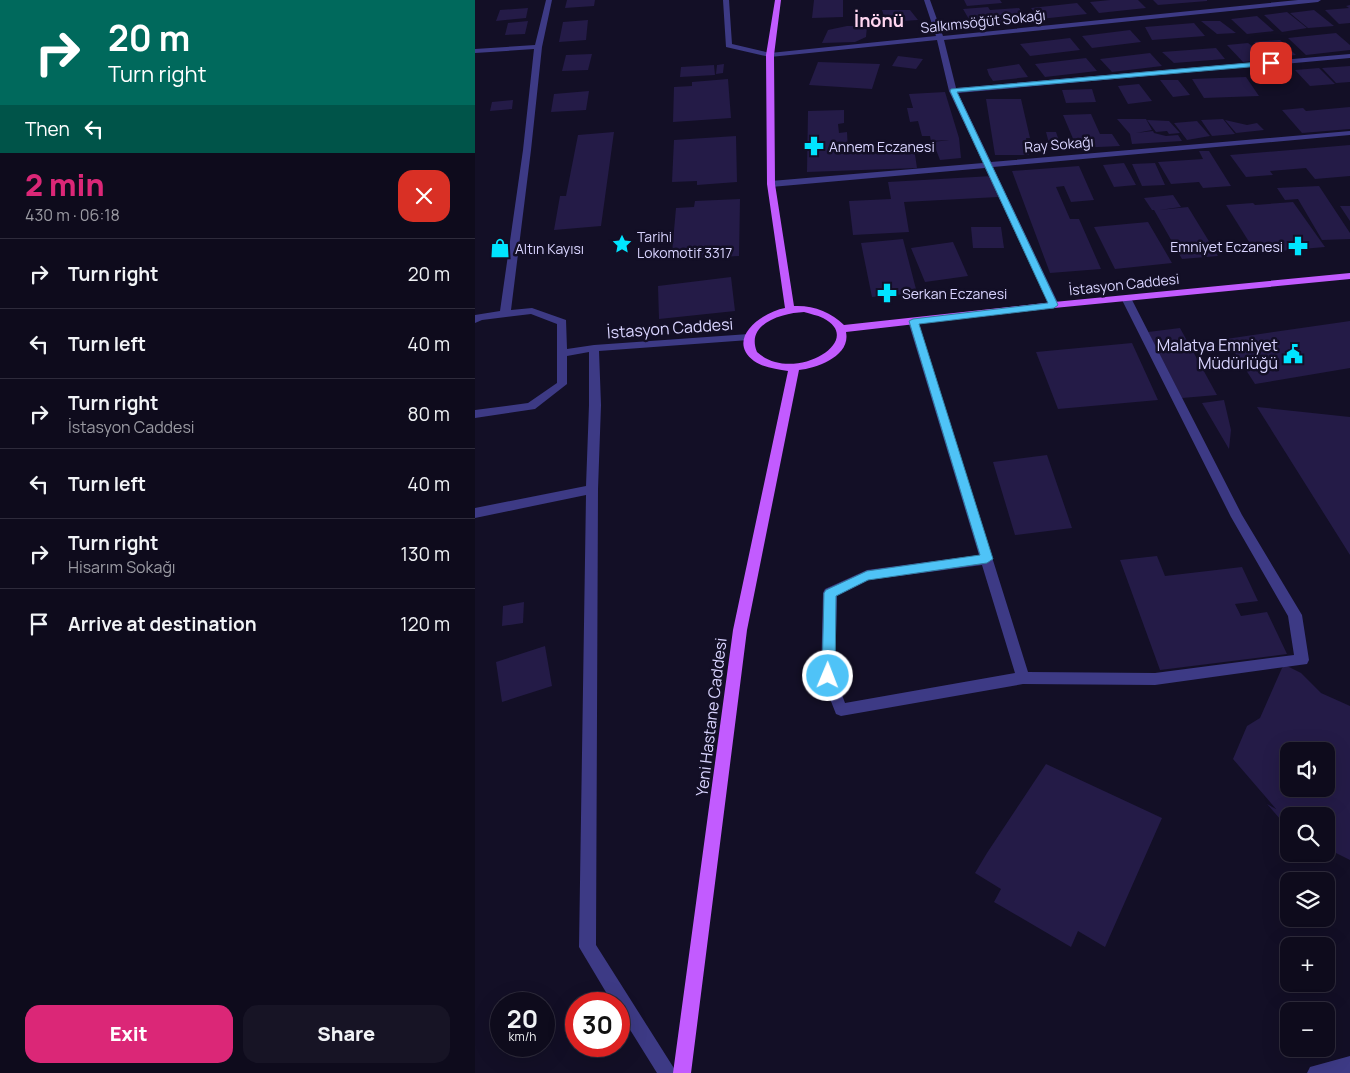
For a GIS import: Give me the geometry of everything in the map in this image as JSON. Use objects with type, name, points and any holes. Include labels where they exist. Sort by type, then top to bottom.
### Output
[{"type":"main road","points":[[778,0],[770,55],[771,184],[790,310]]},
{"type":"main road","name":"İstasyon Caddesi","points":[[840,329],[1054,305],[1350,276]]},
{"type":"main road","points":[[805,309],[819,312],[831,317],[840,329],[843,334],[841,344],[835,353],[824,361],[810,366],[779,367],[765,363],[755,356],[750,347],[749,337],[754,328],[763,319],[775,313],[790,310],[805,309]]},
{"type":"main road","name":"Yeni Hastane Caddesi","points":[[682,1073],[740,630],[794,368]]},
{"type":"street","points":[[505,314],[527,150],[538,47],[549,0]]},
{"type":"street","name":"Salkımsöğüt Sokağı","points":[[726,0],[729,45],[770,55],[1318,0]]},
{"type":"street","points":[[927,0],[940,37],[953,91],[1054,305]]},
{"type":"street","points":[[475,50],[538,47]]},
{"type":"street","points":[[953,91],[1350,56]]},
{"type":"street","name":"Ray Sokağı","points":[[771,184],[1350,133]]},
{"type":"street","points":[[987,559],[867,575],[830,593],[828,676],[841,710],[1023,678],[1155,679],[1302,660],[1295,615],[1237,517],[1126,298]]},
{"type":"street","points":[[475,320],[479,317],[531,311],[562,322],[562,384],[531,406],[475,414]]},
{"type":"street","points":[[913,321],[1023,678]]},
{"type":"street","name":"İstasyon Caddesi","points":[[562,353],[594,348],[749,337]]},
{"type":"street","points":[[594,348],[595,405],[592,489],[587,947],[668,1073]]},
{"type":"street","points":[[475,513],[592,489]]},
{"type":"street","points":[[1316,1073],[1350,1065]]},
{"type":"building","points":[[567,0],[595,0],[594,6],[565,8]]},
{"type":"building","points":[[814,0],[843,0],[843,17],[812,18]]},
{"type":"building","points":[[964,0],[1000,0],[1002,3],[967,6]]},
{"type":"building","points":[[1138,0],[1146,8],[1099,13],[1090,2]]},
{"type":"building","points":[[1153,0],[1207,0],[1207,1],[1158,5]]},
{"type":"building","points":[[1077,3],[1087,14],[1040,19],[1031,8]]},
{"type":"building","points":[[1350,5],[1350,23],[1339,24],[1325,10],[1349,8],[1346,6]]},
{"type":"building","points":[[988,7],[990,10],[1019,8],[1028,21],[973,26],[963,9]]},
{"type":"building","points":[[528,8],[526,18],[496,21],[500,10]]},
{"type":"building","points":[[882,10],[910,10],[918,20],[886,22]]},
{"type":"building","points":[[1314,10],[1334,26],[1308,28],[1290,13]]},
{"type":"building","points":[[1287,12],[1307,28],[1282,32],[1264,15]]},
{"type":"building","points":[[1257,16],[1274,31],[1247,34],[1231,19]]},
{"type":"building","points":[[588,20],[586,40],[559,42],[563,22]]},
{"type":"building","points":[[528,21],[525,34],[505,35],[508,23]]},
{"type":"building","points":[[1201,21],[1220,21],[1236,33],[1217,34]]},
{"type":"building","points":[[1194,23],[1205,36],[1152,40],[1145,27]]},
{"type":"building","points":[[847,26],[867,26],[866,37],[855,42],[822,43],[828,30]]},
{"type":"building","points":[[1130,30],[1141,42],[1092,48],[1082,36]]},
{"type":"building","points":[[1336,33],[1350,45],[1350,50],[1306,55],[1288,38]]},
{"type":"building","points":[[1070,38],[1080,50],[1030,56],[1020,44]]},
{"type":"building","points":[[1280,40],[1296,55],[1269,58],[1254,42]]},
{"type":"building","points":[[1248,43],[1268,59],[1243,62],[1227,45]]},
{"type":"building","points":[[1216,48],[1225,59],[1174,63],[1162,52]]},
{"type":"building","points":[[1150,53],[1162,66],[1112,72],[1100,59]]},
{"type":"building","points":[[592,54],[588,70],[562,71],[566,55]]},
{"type":"building","points":[[898,56],[923,59],[916,69],[892,66]]},
{"type":"building","points":[[1086,58],[1097,71],[1045,77],[1035,64]]},
{"type":"building","points":[[818,62],[880,64],[872,89],[809,85]]},
{"type":"building","points":[[724,64],[723,73],[716,74],[717,65]]},
{"type":"building","points":[[1019,64],[1028,77],[993,81],[987,69]]},
{"type":"building","points":[[714,65],[715,75],[680,77],[681,67]]},
{"type":"building","points":[[1350,66],[1350,82],[1336,83],[1322,68]]},
{"type":"building","points":[[1319,68],[1335,84],[1310,86],[1295,70]]},
{"type":"building","points":[[1246,77],[1259,96],[1204,98],[1192,79]]},
{"type":"building","points":[[728,79],[731,118],[673,122],[674,87],[692,86],[692,82]]},
{"type":"building","points":[[1160,80],[1178,80],[1190,95],[1173,97]]},
{"type":"building","points":[[1139,84],[1152,101],[1128,104],[1118,86]]},
{"type":"building","points":[[1092,89],[1096,102],[1066,103],[1062,90]]},
{"type":"building","points":[[589,91],[586,110],[551,112],[554,94]]},
{"type":"building","points":[[945,92],[959,138],[961,158],[940,160],[933,142],[949,140],[931,141],[930,136],[922,136],[918,121],[910,122],[907,108],[913,108],[909,94]]},
{"type":"building","points":[[986,99],[1021,99],[1030,138],[1026,138],[1029,155],[995,155]]},
{"type":"building","points":[[513,100],[512,109],[490,111],[492,102]]},
{"type":"building","points":[[1350,107],[1350,129],[1302,133],[1282,110],[1303,108],[1306,111]]},
{"type":"building","points":[[844,110],[844,123],[838,124],[839,133],[847,132],[848,151],[914,148],[917,168],[807,172],[808,111]]},
{"type":"building","points":[[1091,114],[1100,134],[1112,134],[1120,146],[1077,148],[1063,115]]},
{"type":"building","points":[[1117,119],[1146,119],[1152,130],[1136,133],[1153,131],[1154,133],[1166,136],[1178,135],[1182,141],[1132,144],[1130,134]]},
{"type":"building","points":[[1223,119],[1235,134],[1212,136],[1201,120]]},
{"type":"building","points":[[1147,120],[1169,121],[1180,133],[1156,132]]},
{"type":"building","points":[[1225,120],[1247,125],[1257,123],[1264,130],[1236,133]]},
{"type":"building","points":[[1197,121],[1210,136],[1187,140],[1174,123]]},
{"type":"building","points":[[614,132],[601,226],[554,230],[560,196],[566,196],[578,135]]},
{"type":"building","points":[[1046,132],[1056,132],[1060,144],[1065,150],[1051,151]]},
{"type":"building","points":[[736,136],[737,182],[697,185],[697,181],[672,182],[674,140]]},
{"type":"building","points":[[1350,145],[1350,176],[1315,179],[1306,168],[1270,171],[1273,175],[1246,177],[1230,155]]},
{"type":"building","points":[[1199,151],[1209,151],[1231,186],[1203,188],[1199,182],[1171,184],[1158,162],[1203,159]]},
{"type":"building","points":[[1124,163],[1136,185],[1114,187],[1103,165]]},
{"type":"building","points":[[1155,163],[1165,185],[1142,186],[1132,164]]},
{"type":"building","points":[[1079,166],[1094,200],[1071,202],[1064,186],[1056,187],[1070,219],[1079,219],[1101,269],[1050,273],[1012,171]]},
{"type":"building","points":[[992,176],[998,197],[904,202],[909,232],[853,235],[849,201],[891,199],[888,182]]},
{"type":"building","points":[[1319,186],[1350,233],[1350,239],[1322,240],[1298,199],[1285,200],[1277,188]]},
{"type":"building","points":[[1173,195],[1181,207],[1159,210],[1188,207],[1218,256],[1182,259],[1154,210],[1152,210],[1144,198]]},
{"type":"building","points":[[740,199],[739,256],[697,258],[698,251],[672,253],[676,208],[694,207],[695,201]]},
{"type":"building","points":[[1293,202],[1325,247],[1256,253],[1226,205],[1253,203],[1255,205]]},
{"type":"building","points":[[1340,206],[1350,206],[1350,221]]},
{"type":"building","points":[[1148,222],[1172,263],[1115,269],[1094,227]]},
{"type":"building","points":[[971,227],[1001,227],[1004,248],[973,248]]},
{"type":"building","points":[[903,239],[917,293],[872,297],[861,243]]},
{"type":"building","points":[[953,242],[968,276],[925,282],[911,248]]},
{"type":"building","points":[[731,277],[735,311],[659,319],[658,286]]},
{"type":"building","name":"Malatya Emniyet Müdürlüğü","points":[[1350,321],[1350,368],[1255,384],[1226,339]]},
{"type":"building","points":[[1180,328],[1217,395],[1182,398],[1148,332]]},
{"type":"building","points":[[1132,343],[1158,400],[1058,409],[1036,352]]},
{"type":"building","points":[[1224,400],[1231,430],[1229,449],[1202,403]]},
{"type":"building","points":[[1257,407],[1350,417],[1350,555]]},
{"type":"building","points":[[1047,455],[1072,528],[1015,535],[993,462]]},
{"type":"building","points":[[1157,556],[1165,576],[1242,567],[1258,601],[1235,604],[1241,616],[1267,612],[1287,654],[1160,670],[1120,560]]},
{"type":"building","points":[[524,602],[523,623],[502,626],[503,606]]},
{"type":"building","points":[[545,646],[552,686],[502,702],[496,662]]},
{"type":"building","points":[[1285,665],[1301,673],[1321,693],[1350,706],[1350,860],[1335,852],[1335,807],[1280,807],[1280,819],[1267,804],[1276,809],[1233,759],[1247,726],[1260,718]]},
{"type":"building","points":[[1046,764],[1162,818],[1105,947],[1078,931],[1071,947],[994,902],[1001,889],[975,873]]},
{"type":"place","name":"Annem Eczanesi","points":[[814,146]]},
{"type":"place","name":"Tarihi Lokomotif 3317","points":[[622,244]]},
{"type":"place","name":"Emniyet Eczanesi","points":[[1298,246]]},
{"type":"place","name":"Altın Kayısı","points":[[500,248]]},
{"type":"place","name":"Serkan Eczanesi","points":[[887,293]]},
{"type":"place","name":"Malatya Emniyet Müdürlüğü","points":[[1293,354]]},
{"type":"district","name":"İnönü","points":[[879,20]]},
{"type":"route","points":[[828,676],[830,593],[867,575],[987,559],[913,321],[1054,305],[953,91],[1271,63]]}]
